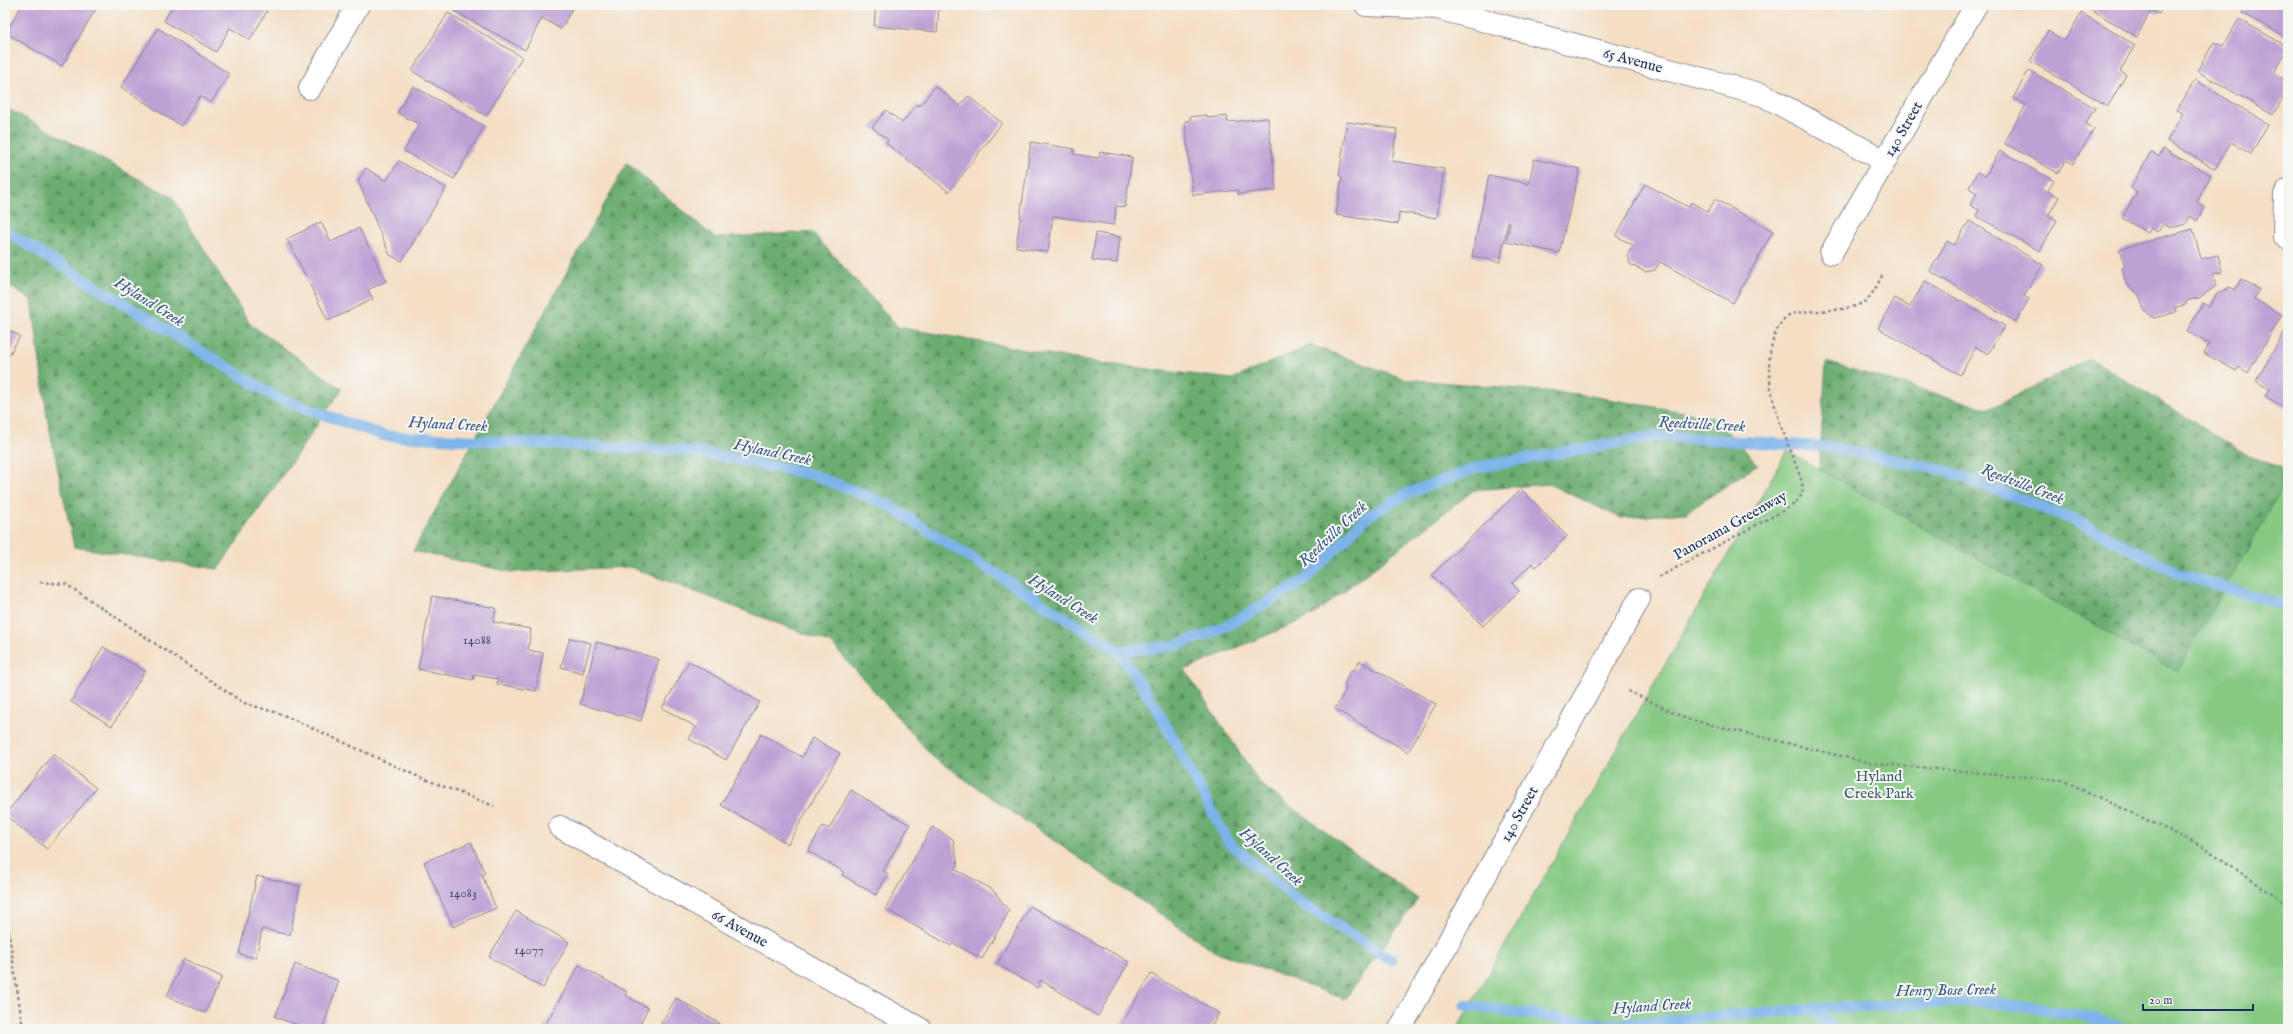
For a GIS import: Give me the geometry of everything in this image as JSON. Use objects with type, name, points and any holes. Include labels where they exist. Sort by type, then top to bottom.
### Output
[{"type":"street","points":[[310,88],[358,5]]},
{"type":"street","name":"65 Avenue","points":[[1366,5],[1438,7],[1763,95],[1885,161]]},
{"type":"street","name":"140 Street","points":[[1831,253],[1976,5]]},
{"type":"street","points":[[2288,190],[2285,195],[2284,236],[2288,239]]},
{"type":"street","name":"140 Street","points":[[1400,1029],[1418,993],[1639,599]]},
{"type":"street","name":"66 Avenue","points":[[560,827],[920,1029]]},
{"type":"path","name":"Panorama Greenway","points":[[1639,599],[1660,576],[1790,507],[1800,499],[1804,491],[1773,394],[1770,357],[1776,332],[1782,320],[1795,313],[1862,304],[1873,291],[1883,274]]},
{"type":"path","points":[[40,582],[66,584],[244,703],[291,718],[419,777],[494,806]]},
{"type":"path","points":[[1628,691],[1687,719],[1870,763],[2062,780],[2204,847],[2288,905]]},
{"type":"path","points":[[5,907],[23,1029]]},
{"type":"green space","points":[[5,107],[172,197],[250,324],[342,389],[218,569],[74,547],[47,417],[32,300],[5,284]]},
{"type":"green space","points":[[627,163],[715,238],[812,232],[898,327],[1098,363],[1232,379],[1311,345],[1405,379],[1579,394],[1713,417],[1758,464],[1686,513],[1621,518],[1549,484],[1474,490],[1312,616],[1185,670],[1261,785],[1418,899],[1345,999],[1214,951],[934,758],[832,644],[630,567],[511,572],[413,551]]},
{"type":"green space","points":[[2090,358],[2249,456],[2288,470],[2288,762],[1813,567],[1826,362],[1989,409]]},
{"type":"green space","name":"Hyland Creek Park","points":[[1787,451],[2177,672],[2288,479],[2288,1029],[1457,1029]]},
{"type":"building","points":[[22,5],[98,5],[62,66],[6,33]]},
{"type":"building","points":[[173,5],[258,5],[267,11],[250,40],[230,28],[216,52],[164,21]]},
{"type":"building","points":[[448,5],[574,5],[561,29],[542,18],[525,50],[447,7]]},
{"type":"building","points":[[876,5],[952,5],[952,9],[939,8],[937,32],[874,26]]},
{"type":"building","points":[[2084,5],[2164,5],[2159,14],[2151,10],[2137,37]]},
{"type":"building","points":[[2246,5],[2288,5],[2288,38],[2242,13]]},
{"type":"building","points":[[448,13],[522,57],[486,116],[412,71]]},
{"type":"building","points":[[2081,13],[2135,45],[2120,71],[2126,75],[2108,106],[2030,61],[2048,31],[2065,41]]},
{"type":"building","points":[[2239,19],[2288,47],[2274,73],[2288,82],[2288,89],[2273,115],[2197,71],[2214,42],[2223,46]]},
{"type":"building","points":[[158,28],[229,74],[211,103],[200,96],[181,126],[121,87]]},
{"type":"building","points":[[2029,70],[2095,108],[2085,124],[2094,129],[2073,164],[2066,160],[2058,173],[2004,143],[2026,105],[2013,98]]},
{"type":"building","points":[[2195,80],[2268,124],[2251,154],[2231,142],[2215,169],[2167,141],[2183,113],[2177,110]]},
{"type":"building","points":[[413,86],[484,126],[454,179],[404,151],[419,124],[397,113]]},
{"type":"building","points":[[935,86],[960,106],[968,96],[1002,123],[949,192],[886,143],[888,140],[872,127],[886,110],[902,123],[917,104],[920,106]]},
{"type":"building","points":[[1207,115],[1208,118],[1227,116],[1228,122],[1268,118],[1276,190],[1238,194],[1238,190],[1193,195],[1185,121],[1190,121],[1190,117]]},
{"type":"building","points":[[1347,122],[1397,129],[1392,161],[1444,169],[1437,218],[1399,212],[1398,224],[1336,215],[1342,176],[1339,176]]},
{"type":"building","points":[[1031,142],[1074,149],[1073,154],[1099,158],[1100,152],[1132,157],[1125,207],[1116,206],[1114,225],[1053,216],[1048,252],[1016,247]]},
{"type":"building","points":[[2163,149],[2211,175],[2197,202],[2205,207],[2197,221],[2190,216],[2186,224],[2171,228],[2163,224],[2158,232],[2151,228],[2148,233],[2122,218],[2137,192],[2131,188],[2151,152],[2159,157]]},
{"type":"building","points":[[2000,151],[2054,181],[2048,191],[2059,197],[2048,216],[2057,220],[2040,251],[1976,216],[1979,210],[1970,205],[1977,193],[1969,188],[1977,172],[1985,176]]},
{"type":"building","points":[[1534,159],[1580,169],[1559,253],[1506,242],[1510,223],[1508,222],[1500,262],[1472,256],[1489,175],[1529,184]]},
{"type":"building","points":[[399,161],[446,188],[402,261],[390,255],[358,181],[366,168],[386,181]]},
{"type":"building","points":[[1645,184],[1688,207],[1691,202],[1708,212],[1715,199],[1773,231],[1733,303],[1660,262],[1655,270],[1645,272],[1630,264],[1628,254],[1633,245],[1616,236]]},
{"type":"building","points":[[1969,221],[2043,265],[2024,296],[2029,299],[2016,322],[1930,271],[1947,241],[1954,245]]},
{"type":"building","points":[[321,222],[331,242],[359,228],[386,281],[368,290],[373,299],[328,321],[287,239]]},
{"type":"building","points":[[2193,229],[2201,259],[2218,255],[2222,272],[2213,274],[2216,286],[2199,298],[2186,301],[2186,305],[2175,307],[2176,312],[2154,318],[2144,310],[2139,295],[2126,284],[2122,267],[2125,266],[2119,249]]},
{"type":"building","points":[[1096,233],[1120,237],[1117,263],[1092,260]]},
{"type":"building","points":[[2241,279],[2259,289],[2254,299],[2282,315],[2248,373],[2239,367],[2236,371],[2204,353],[2209,344],[2187,331],[2203,303],[2209,307],[2217,294],[2230,287],[2235,290]]},
{"type":"building","points":[[1925,281],[2005,326],[1988,354],[1976,347],[1960,375],[1878,328],[1895,298],[1910,307]]},
{"type":"building","points":[[2288,326],[2288,409],[2265,396],[2269,389],[2256,381]]},
{"type":"building","points":[[5,328],[20,336],[5,362]]},
{"type":"building","points":[[1521,489],[1567,536],[1536,567],[1532,563],[1512,583],[1519,591],[1483,626],[1432,575]]},
{"type":"building","points":[[432,596],[496,608],[493,622],[531,629],[528,650],[543,653],[536,691],[497,684],[498,679],[474,675],[473,680],[418,669]]},
{"type":"building","points":[[570,638],[591,643],[583,673],[561,667]]},
{"type":"building","points":[[597,642],[659,659],[641,721],[580,704]]},
{"type":"building","points":[[103,647],[145,671],[112,726],[71,702]]},
{"type":"building","points":[[689,661],[760,702],[726,760],[689,739],[696,727],[662,708]]},
{"type":"building","points":[[1360,661],[1436,704],[1408,752],[1335,709],[1346,689],[1345,683],[1350,671],[1355,669]]},
{"type":"building","points":[[761,734],[802,757],[812,738],[840,753],[788,844],[721,805]]},
{"type":"building","points":[[53,754],[96,788],[47,849],[5,815]]},
{"type":"building","points":[[851,790],[910,825],[883,871],[888,874],[876,895],[842,875],[844,872],[808,851],[823,826],[829,829]]},
{"type":"building","points":[[932,827],[953,839],[958,865],[955,869],[993,890],[1009,911],[982,959],[953,943],[951,946],[885,909]]},
{"type":"building","points":[[471,842],[485,873],[482,875],[496,908],[453,927],[424,862]]},
{"type":"building","points":[[257,876],[300,886],[290,935],[262,929],[256,958],[239,954]]},
{"type":"building","points":[[1030,906],[1129,962],[1098,1016],[1041,980],[1037,988],[997,964]]},
{"type":"building","points":[[516,911],[569,942],[543,988],[489,957]]},
{"type":"building","points":[[184,959],[222,977],[205,1013],[167,996]]},
{"type":"building","points":[[295,964],[339,981],[322,1029],[309,1029],[275,1017]]},
{"type":"building","points":[[579,965],[627,992],[625,995],[648,1008],[637,1029],[543,1029]]},
{"type":"building","points":[[1151,974],[1219,1013],[1210,1029],[1119,1029]]},
{"type":"building","points":[[676,998],[719,1023],[715,1029],[658,1029]]},
{"type":"waterway","name":"Hyland Creek","points":[[5,231],[279,399],[385,436],[694,451],[814,475],[886,504],[1118,651],[1156,707],[1229,843],[1302,904],[1392,960]]},
{"type":"waterway","name":"Reedville Creek","points":[[1118,651],[1173,646],[1204,636],[1234,622],[1304,581],[1367,517],[1406,494],[1479,467],[1656,436],[1828,447],[1947,471],[2077,521],[2179,574],[2288,606]]},
{"type":"waterway","name":"Henry Bose Creek","points":[[1812,1009],[1983,1001],[2088,1016],[2124,1029]]},
{"type":"waterway","name":"Hyland Creek","points":[[1465,1005],[1607,1025],[1812,1009],[1834,1029]]}]
